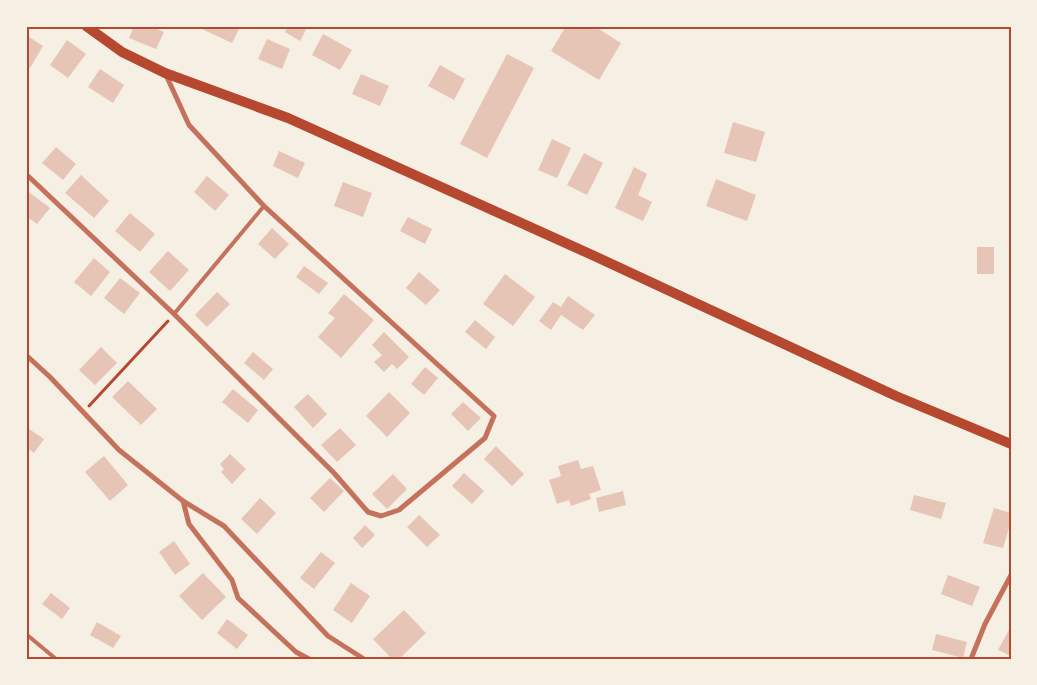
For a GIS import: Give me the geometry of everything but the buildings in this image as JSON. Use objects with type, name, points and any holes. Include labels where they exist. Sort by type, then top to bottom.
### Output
[{"type":"main road","points":[[88,27],[122,52],[165,73],[288,118],[590,254],[896,396],[1011,444]]},
{"type":"street","points":[[26,174],[174,314],[334,473],[368,512],[381,516],[399,510],[485,438],[494,416],[264,206],[189,125],[165,73]]},
{"type":"street","points":[[26,355],[50,376],[119,450],[183,502],[224,526],[328,636],[364,659]]},
{"type":"street","points":[[183,502],[189,524],[232,580],[238,598],[296,652],[309,659]]},
{"type":"street","points":[[971,659],[984,624],[1011,575]]},
{"type":"lane","points":[[174,314],[264,206]]},
{"type":"lane","points":[[26,634],[56,659]]},
{"type":"path","points":[[83,412],[174,314]]}]
